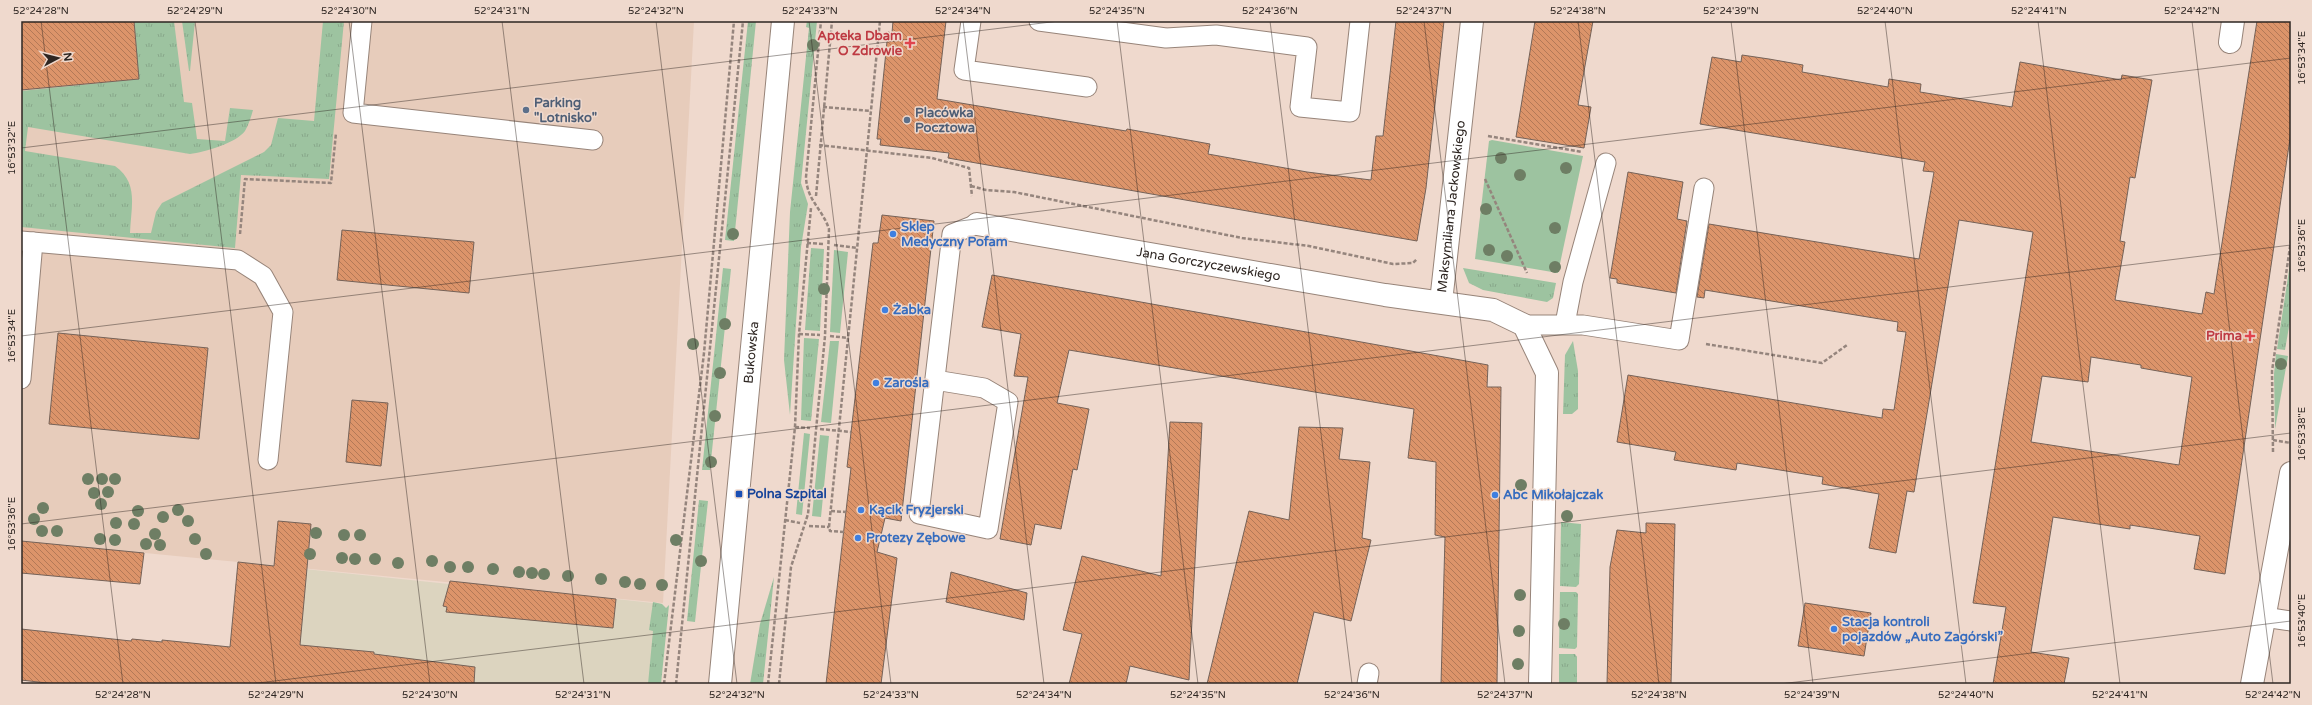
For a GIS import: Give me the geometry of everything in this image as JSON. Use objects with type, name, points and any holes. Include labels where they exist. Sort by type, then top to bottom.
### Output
[{"type":"street","name":"Bukowska","points":[[720,684],[783,21]]},
{"type":"street","name":"Maksymiliana Jackowskiego","points":[[1472,21],[1441,302],[1493,310],[1524,325]]},
{"type":"street","name":"Jana Gorczyczewskiego","points":[[977,224],[1385,295],[1441,302]]},
{"type":"street","points":[[1524,325],[1547,372],[1540,684]]},
{"type":"street","points":[[2252,684],[2290,483]]},
{"type":"lane","points":[[362,21],[353,113],[593,140]]},
{"type":"lane","points":[[971,21],[964,70],[1087,88]]},
{"type":"lane","points":[[1039,21],[1166,38],[1216,35],[1307,47],[1300,107],[1350,112],[1360,21]]},
{"type":"lane","points":[[1565,324],[1573,282],[1606,164]]},
{"type":"lane","points":[[1524,325],[1565,324],[1635,332],[1679,340],[1704,188]]},
{"type":"lane","points":[[935,380],[984,388],[1008,402],[988,529],[919,514],[952,234],[977,224]]},
{"type":"lane","points":[[21,379],[27,241],[238,260],[263,276],[284,312],[268,460]]},
{"type":"lane","points":[[2264,617],[2291,621]]},
{"type":"path","points":[[664,684],[704,353],[734,21]]},
{"type":"path","points":[[676,684],[743,21]]},
{"type":"path","points":[[779,684],[791,566],[808,514],[825,336],[829,229],[825,217],[808,193],[806,177],[821,21]]},
{"type":"path","points":[[816,196],[819,145],[832,21]]},
{"type":"path","points":[[844,532],[830,531],[829,527],[880,21]]},
{"type":"path","points":[[823,107],[871,111]]},
{"type":"path","points":[[238,260],[244,179],[331,183],[337,129]]},
{"type":"path","points":[[1484,135],[1582,152],[1595,156],[1606,164]]},
{"type":"path","points":[[819,145],[867,149],[932,158],[969,168],[977,224]]},
{"type":"path","points":[[1483,175],[1527,273]]},
{"type":"path","points":[[971,186],[1014,192],[1242,238],[1309,246],[1393,264],[1413,263],[1420,256]]},
{"type":"path","points":[[768,684],[795,427],[799,334],[811,208]]},
{"type":"path","points":[[2276,455],[2271,450],[2273,440],[2272,371],[2291,240]]},
{"type":"path","points":[[807,243],[824,244]]},
{"type":"path","points":[[834,245],[857,248]]},
{"type":"path","points":[[799,334],[820,335]]},
{"type":"path","points":[[830,336],[848,338]]},
{"type":"path","points":[[1679,340],[1822,364],[1846,345]]},
{"type":"path","points":[[795,427],[810,428]]},
{"type":"path","points":[[820,429],[851,432]]},
{"type":"path","points":[[2273,440],[2291,443]]},
{"type":"path","points":[[831,510],[846,512]]},
{"type":"path","points":[[785,520],[800,523]]},
{"type":"path","points":[[809,526],[829,527]]},
{"type":"shaded area","points":[[21,21],[694,21],[663,603],[21,541]]},
{"type":"shaded area","points":[[238,562],[449,584],[450,581],[662,604],[654,684],[226,684]]},
{"type":"green space","points":[[134,21],[174,21],[184,102],[192,103],[197,139],[225,141],[230,108],[253,110],[245,131],[228,143],[212,149],[190,154],[28,127],[25,151],[115,166],[123,173],[131,188],[132,204],[130,233],[151,233],[156,212],[162,203],[264,152],[271,145],[278,118],[314,121],[323,21],[344,21],[329,179],[241,175],[235,248],[21,227],[21,91],[139,79]]},
{"type":"green space","points":[[182,21],[195,21],[190,71],[189,71]]},
{"type":"green space","points":[[748,21],[756,21],[734,241],[725,240]]},
{"type":"green space","points":[[807,21],[817,21],[801,183],[808,204],[801,247],[790,415],[784,360],[790,212],[809,28],[806,27]]},
{"type":"green space","points":[[1492,140],[1583,156],[1558,273],[1475,259],[1489,141]]},
{"type":"green space","points":[[811,248],[824,249],[820,331],[805,330]]},
{"type":"green space","points":[[834,250],[848,252],[840,333],[830,332]]},
{"type":"green space","points":[[2291,257],[2291,315],[2285,350],[2277,349]]},
{"type":"green space","points":[[723,268],[731,269],[710,470],[702,470]]},
{"type":"green space","points":[[1463,268],[1556,283],[1553,298],[1547,302],[1483,290],[1469,283]]},
{"type":"green space","points":[[804,338],[819,339],[811,421],[801,420]]},
{"type":"green space","points":[[830,341],[839,341],[831,423],[821,422]]},
{"type":"green space","points":[[1573,341],[1578,371],[1578,409],[1572,414],[1563,414],[1565,355]]},
{"type":"green space","points":[[2276,354],[2288,356],[2275,429],[2274,374]]},
{"type":"green space","points":[[804,433],[810,434],[802,515],[796,514]]},
{"type":"green space","points":[[820,435],[829,436],[821,517],[812,516]]},
{"type":"green space","points":[[699,500],[708,501],[695,622],[687,621]]},
{"type":"green space","points":[[1561,522],[1581,524],[1579,584],[1576,587],[1560,586]]},
{"type":"green space","points":[[774,577],[763,684],[750,684],[760,624]]},
{"type":"green space","points":[[1560,592],[1576,592],[1578,594],[1577,647],[1575,649],[1559,648]]},
{"type":"green space","points":[[653,602],[662,604],[666,608],[669,605],[661,684],[648,684],[653,631],[649,630]]},
{"type":"green space","points":[[1559,654],[1575,654],[1577,657],[1577,684],[1559,684]]},
{"type":"building","points":[[21,21],[134,21],[139,79],[21,90]]},
{"type":"building","points":[[893,21],[946,21],[937,99],[1126,131],[1127,129],[1210,144],[1208,154],[1307,172],[1371,180],[1376,136],[1383,136],[1396,21],[1444,21],[1426,188],[1417,241],[948,158],[949,153],[880,145],[881,139],[877,139],[888,32],[892,33]]},
{"type":"building","points":[[1535,21],[1593,21],[1578,105],[1591,107],[1584,148],[1516,137]]},
{"type":"building","points":[[2257,21],[2291,21],[2291,132],[2225,574],[2194,569],[2200,536],[2130,525],[2130,529],[2053,517],[2031,652],[2069,658],[2064,684],[1993,684],[2006,607],[1973,603],[2033,232],[1959,220],[1914,492],[1907,491],[1896,553],[1869,548],[1879,494],[1822,484],[1823,477],[1737,463],[1736,470],[1674,460],[1676,452],[1617,442],[1628,375],[1882,418],[1883,409],[1894,410],[1906,332],[1897,331],[1898,322],[1705,290],[1704,298],[1697,297],[1709,224],[1919,259],[1934,172],[1923,171],[1925,162],[1700,124],[1712,57],[1741,62],[1742,55],[1769,59],[1803,65],[1802,72],[1888,87],[1889,79],[1921,84],[1920,92],[2012,107],[2020,62],[2121,80],[2122,75],[2152,80],[2135,178],[2130,177],[2120,241],[2125,242],[2115,300],[2202,314],[2206,292],[2214,294]],"holes":[[[2091,357],[2141,365],[2141,368],[2192,377],[2179,465],[2031,442],[2042,376],[2088,382]]]},
{"type":"building","points":[[1628,172],[1683,182],[1677,219],[1687,221],[1676,293],[1617,283],[1617,279],[1610,278]]},
{"type":"building","points":[[882,215],[934,221],[901,521],[885,518],[877,552],[897,558],[881,684],[826,684],[851,468],[847,467],[873,243],[878,243]]},
{"type":"building","points":[[342,230],[474,242],[469,293],[337,280]]},
{"type":"building","points":[[992,275],[1488,365],[1487,387],[1501,387],[1497,684],[1441,684],[1445,537],[1435,535],[1436,462],[1408,458],[1414,409],[1069,350],[1057,403],[1089,409],[1077,470],[1073,469],[1061,529],[1035,524],[1031,545],[1000,539],[1028,377],[1014,376],[1021,334],[982,327]]},
{"type":"building","points":[[58,333],[208,348],[199,439],[49,424]]},
{"type":"building","points":[[352,400],[388,403],[381,466],[346,462]]},
{"type":"building","points":[[1170,422],[1202,423],[1189,680],[1130,666],[1126,684],[1069,684],[1082,634],[1063,630],[1082,556],[1161,576]]},
{"type":"building","points":[[1299,427],[1343,428],[1339,459],[1370,462],[1362,538],[1371,540],[1351,621],[1314,612],[1297,684],[1207,684],[1249,511],[1289,520]]},
{"type":"building","points":[[278,521],[311,524],[300,645],[374,652],[374,654],[475,667],[474,684],[55,684],[21,680],[21,629],[131,641],[132,639],[162,642],[162,640],[230,647],[238,562],[274,566]]},
{"type":"building","points":[[1646,523],[1675,524],[1671,684],[1607,684],[1610,567],[1617,530],[1646,533]]},
{"type":"building","points":[[21,541],[144,553],[140,584],[21,573]]},
{"type":"building","points":[[951,572],[1027,593],[1024,620],[946,602]]},
{"type":"building","points":[[450,581],[616,599],[613,628],[446,612],[447,607],[443,606]]},
{"type":"building","points":[[1805,603],[1871,613],[1864,656],[1798,646]]},
{"type":"place","name":"Apteka Dbam O Zdrowie","points":[[910,43]]},
{"type":"place","name":"Parking \"Lotnisko\"","points":[[526,110]]},
{"type":"place","name":"Placówka Pocztowa","points":[[907,120]]},
{"type":"place","name":"Sklep Medyczny Pofam","points":[[893,234]]},
{"type":"place","name":"Żabka","points":[[885,310]]},
{"type":"place","name":"Prima","points":[[2250,336]]},
{"type":"place","name":"Zarośla","points":[[876,383]]},
{"type":"place","name":"Polna Szpital","points":[[739,494]]},
{"type":"place","name":"Abc Mikołajczak","points":[[1495,495]]},
{"type":"place","name":"Kącik Fryzjerski","points":[[861,510]]},
{"type":"place","name":"Protezy Zębowe","points":[[858,538]]},
{"type":"place","name":"Stacja kontroli pojazdów „Auto Zagórski”","points":[[1834,629]]}]
